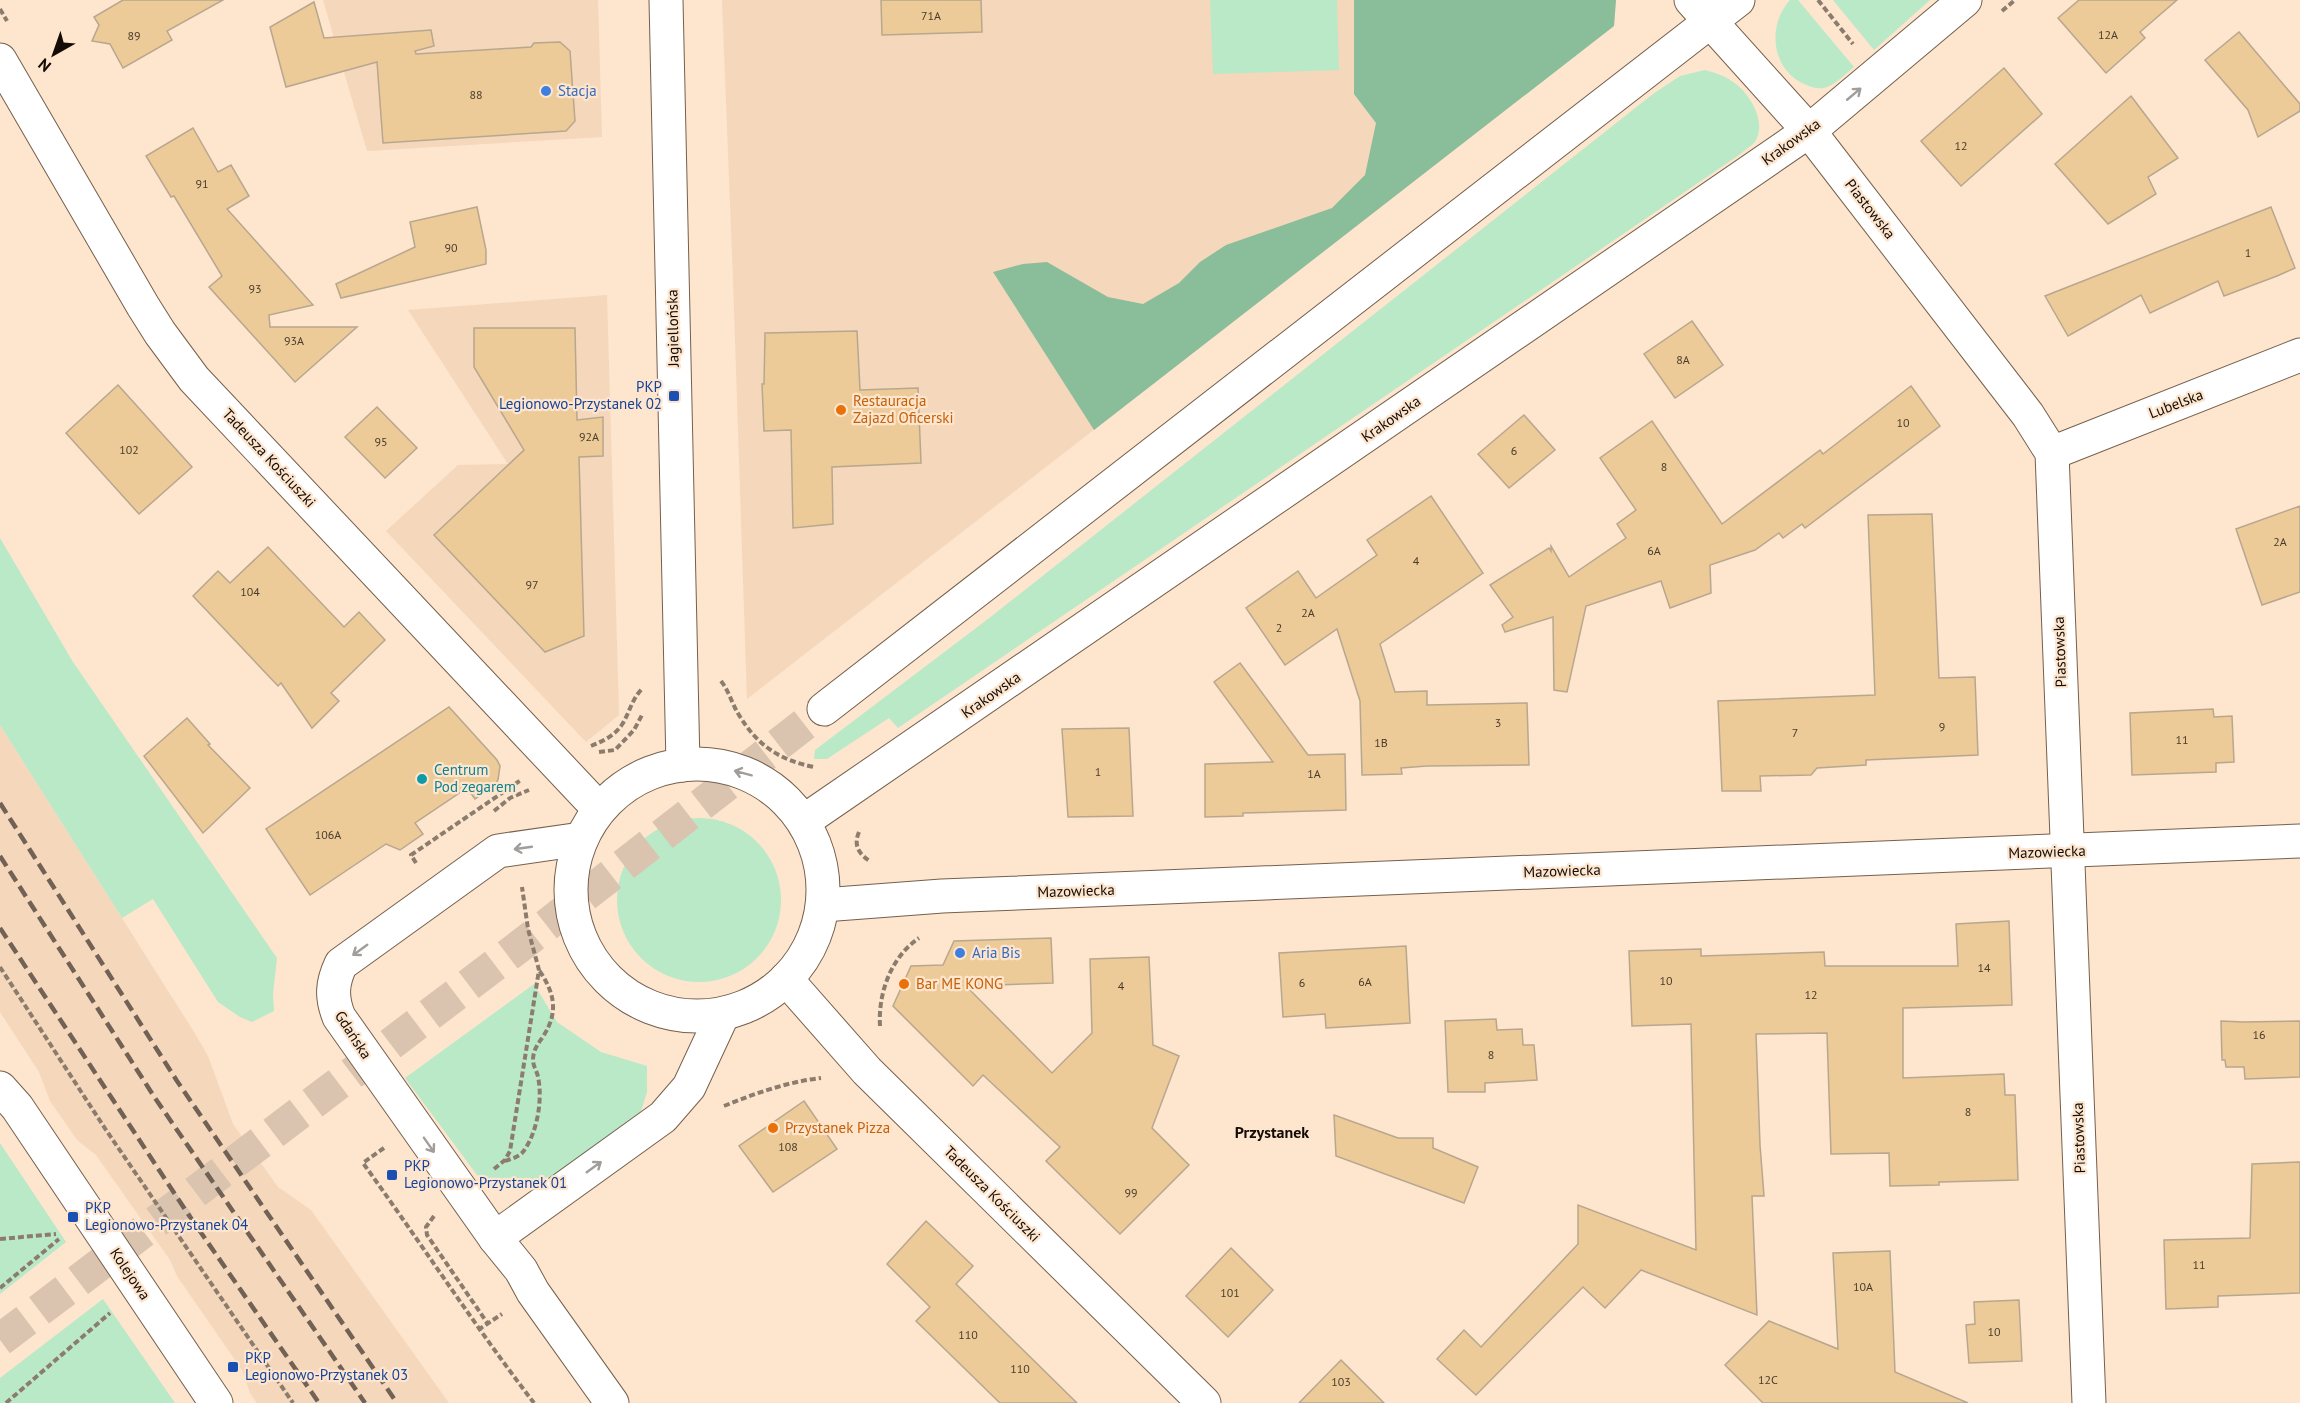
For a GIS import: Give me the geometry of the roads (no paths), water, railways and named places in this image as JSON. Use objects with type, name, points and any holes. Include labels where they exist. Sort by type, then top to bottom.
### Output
[{"type":"street","name":"Jagiellońska","points":[[666,0],[683,765]]},
{"type":"street","points":[[824,709],[1700,11],[1738,0]]},
{"type":"street","name":"Krakowska","points":[[804,821],[1809,131],[1965,0]]},
{"type":"street","name":"Piastowska","points":[[1700,11],[1809,131],[2028,415],[2052,453],[2089,1403]]},
{"type":"street","name":"Tadeusza Kościuszki","points":[[0,60],[143,306],[194,379],[599,809]]},
{"type":"street","name":"Lubelska","points":[[2052,453],[2300,355]]},
{"type":"street","points":[[683,765],[750,774],[781,798],[804,821],[815,841],[821,861],[824,905],[809,951],[786,979],[754,1003],[723,1014],[693,1016],[668,1013],[619,989],[597,966],[584,947],[575,923],[571,893],[573,870],[581,839],[599,809],[634,780],[659,769],[683,765]]},
{"type":"street","name":"Gdańska","points":[[581,839],[498,851],[341,964],[332,988],[334,1005],[339,1017],[495,1238],[521,1270],[533,1292],[612,1403]]},
{"type":"street","name":"Mazowiecka","points":[[824,905],[942,896],[2300,841]]},
{"type":"street","name":"Tadeusza Kościuszki","points":[[786,979],[867,1071],[1204,1403]]},
{"type":"street","points":[[495,1238],[663,1117],[689,1087],[723,1014]]},
{"type":"street","name":"Kolejowa","points":[[0,1088],[17,1107],[216,1403]]},
{"type":"tunnel","points":[[0,1340],[520,946],[824,709]]},
{"type":"railway","points":[[0,803],[177,1081],[397,1403]]},
{"type":"railway","points":[[0,856],[155,1098],[365,1403]]},
{"type":"railway","points":[[0,928],[186,1211],[319,1403]]},
{"type":"place","name":"Stacja","points":[[546,91]]},
{"type":"place","name":"PKP Legionowo-Przystanek 02","points":[[674,396]]},
{"type":"place","name":"Restauracja Zajazd Oficerski","points":[[841,410]]},
{"type":"place","name":"Centrum Pod zegarem","points":[[422,779]]},
{"type":"place","name":"Aria Bis","points":[[960,953]]},
{"type":"place","name":"Bar ME KONG","points":[[904,984]]},
{"type":"place","name":"Przystanek Pizza","points":[[773,1128]]},
{"type":"place","name":"PKP Legionowo-Przystanek 01","points":[[392,1175]]},
{"type":"place","name":"PKP Legionowo-Przystanek 04","points":[[73,1217]]},
{"type":"place","name":"PKP Legionowo-Przystanek 03","points":[[233,1367]]},
{"type":"district","name":"Przystanek","points":[[1272,1132]]}]
